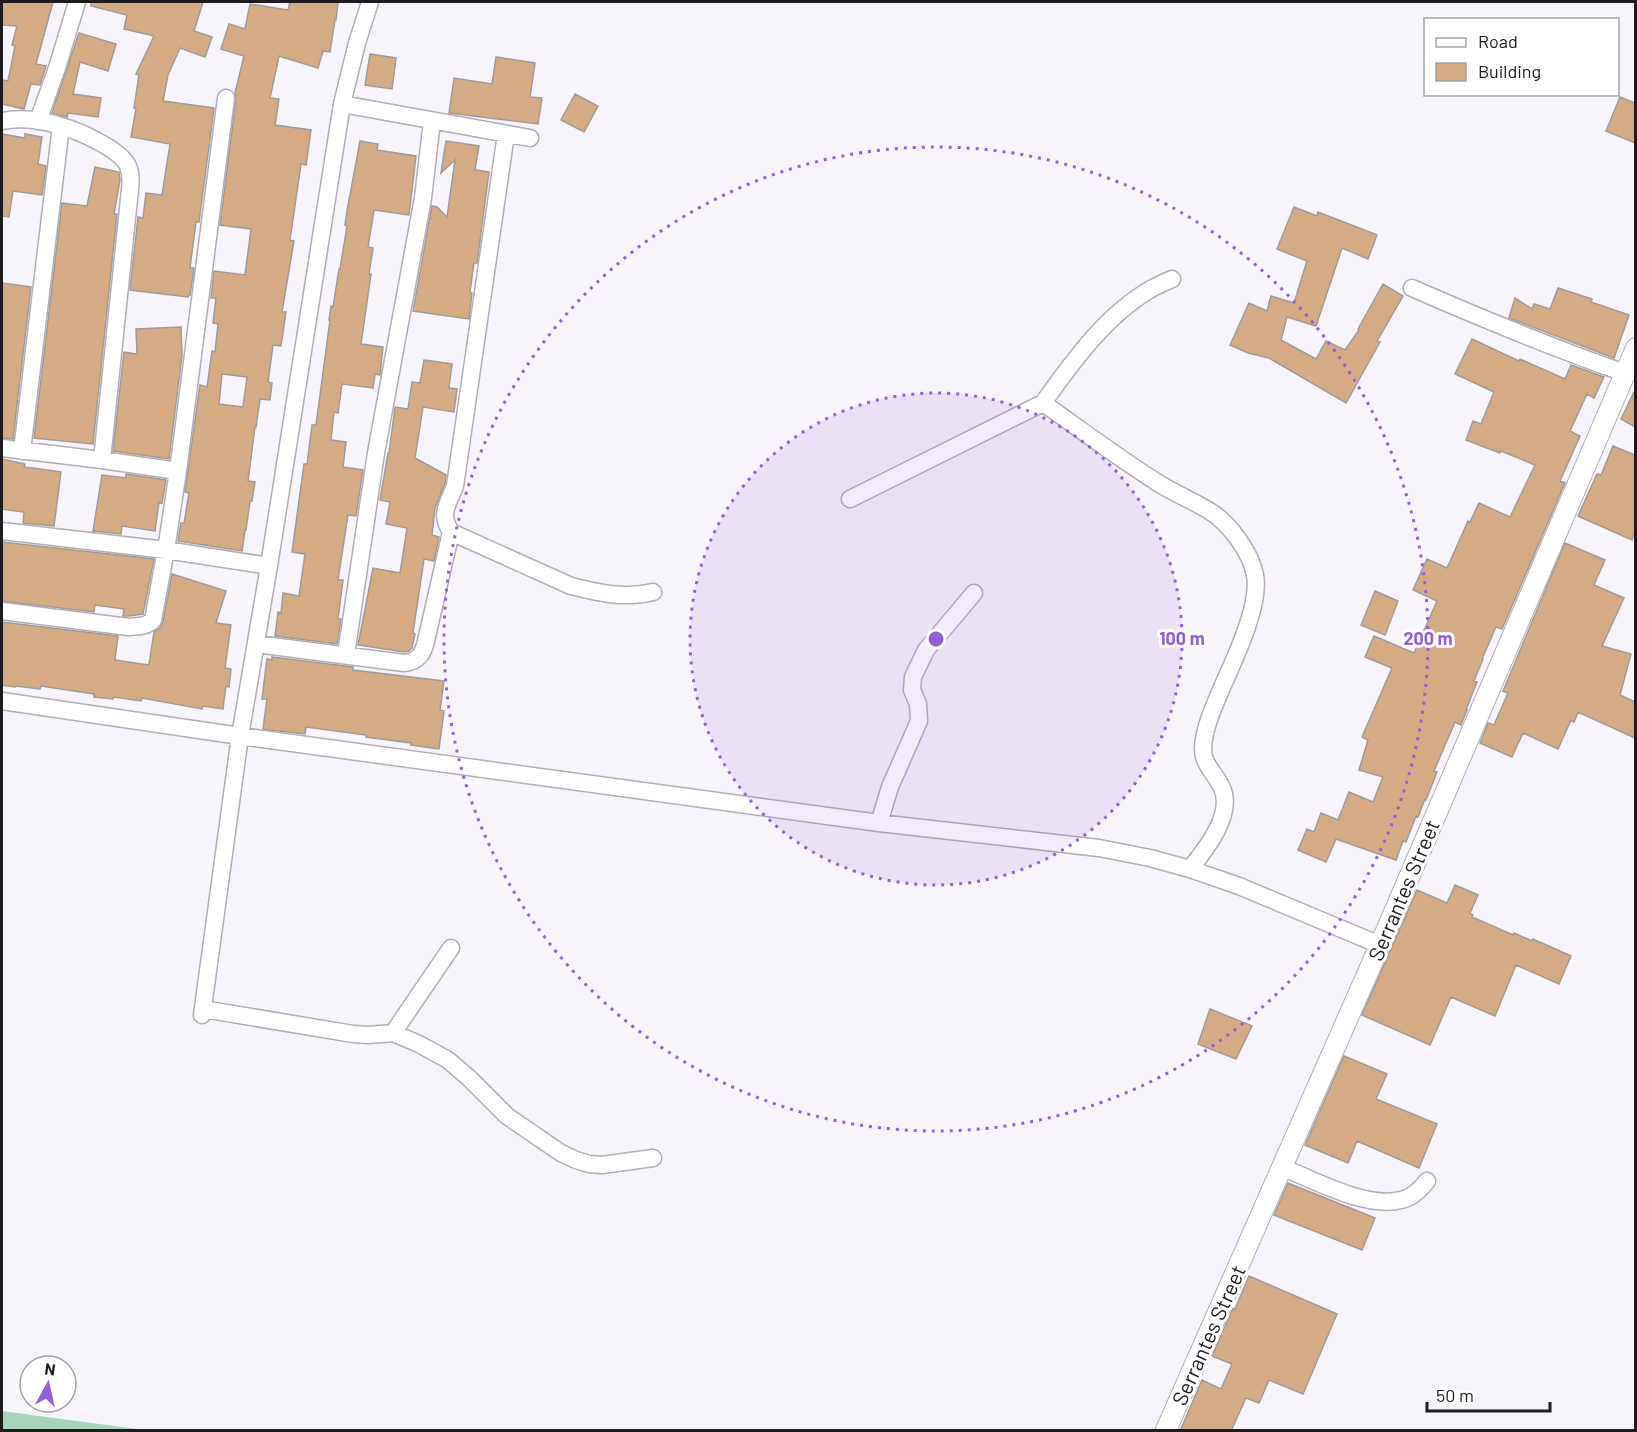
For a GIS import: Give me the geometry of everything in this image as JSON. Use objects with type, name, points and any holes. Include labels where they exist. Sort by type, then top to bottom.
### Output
[{"type":"main road","name":"Serrantes Street","points":[[1166,1431],[1380,945],[1635,348]]},
{"type":"street","points":[[38,121],[77,2]]},
{"type":"street","points":[[370,2],[342,104],[240,736],[203,1012],[353,1034],[393,1034],[419,1044],[448,1060],[507,1116],[561,1153],[589,1164],[602,1165],[653,1158]]},
{"type":"street","points":[[2,611],[129,627],[148,624],[153,620],[178,471],[226,98]]},
{"type":"street","points":[[342,104],[530,138]]},
{"type":"street","points":[[2,121],[19,119],[61,126],[103,144],[120,155],[128,166],[129,200],[102,460]]},
{"type":"street","points":[[346,655],[376,453],[423,198],[432,121]]},
{"type":"street","points":[[22,451],[61,126]]},
{"type":"street","points":[[506,134],[456,486],[444,515],[444,521],[451,532],[571,586],[627,596],[653,592]]},
{"type":"street","points":[[850,500],[1043,403],[1072,363],[1114,318],[1133,301],[1172,279]]},
{"type":"street","points":[[1412,288],[1499,326],[1625,373]]},
{"type":"street","points":[[1043,403],[1155,481],[1214,514],[1238,538],[1255,574],[1253,606],[1247,629],[1210,717],[1203,744],[1204,760],[1223,791],[1221,820],[1213,839],[1190,869]]},
{"type":"street","points":[[2,448],[178,471]]},
{"type":"street","points":[[2,531],[166,550],[269,566]]},
{"type":"street","points":[[256,644],[404,663],[416,660],[421,656],[426,641],[451,532]]},
{"type":"street","points":[[879,823],[890,787],[919,721],[918,704],[912,690],[913,677],[926,650],[974,592]]},
{"type":"street","points":[[2,701],[240,736],[879,823],[1099,848],[1190,869],[1239,886],[1380,945]]},
{"type":"street","points":[[393,1034],[451,948]]},
{"type":"street","points":[[1282,1167],[1333,1189],[1379,1201],[1403,1200],[1416,1193],[1426,1181]]},
{"type":"green space","points":[[2,1411],[144,1430],[2,1430]]},
{"type":"building","points":[[2,2],[53,2],[36,64],[46,66],[40,85],[31,84],[24,109],[2,104],[2,80],[8,81],[15,46],[12,45],[17,26],[2,25]]},
{"type":"building","points":[[91,2],[203,2],[194,31],[212,37],[205,57],[180,48],[168,75],[163,101],[214,108],[199,222],[196,222],[190,268],[194,268],[188,297],[130,290],[138,217],[143,218],[146,193],[162,195],[170,144],[131,137],[139,75],[136,74],[154,36],[124,29],[127,15],[91,6]]},
{"type":"building","points":[[290,2],[338,2],[330,52],[323,51],[318,68],[279,56],[270,98],[279,99],[275,125],[311,130],[306,165],[301,164],[290,240],[294,241],[282,312],[286,312],[281,346],[273,345],[268,382],[272,383],[270,400],[260,399],[255,427],[248,481],[255,482],[242,551],[178,541],[181,523],[184,523],[189,493],[185,492],[200,385],[207,387],[212,351],[215,352],[218,324],[213,323],[216,298],[211,298],[214,271],[245,275],[251,229],[220,225],[235,93],[244,56],[221,49],[229,24],[245,29],[250,4],[288,10]],"holes":[[[222,374],[247,377],[243,407],[219,404]]]},
{"type":"building","points":[[79,33],[116,44],[108,71],[80,62],[73,94],[101,98],[98,117],[68,113],[67,117],[52,113]]},
{"type":"building","points":[[370,54],[396,58],[392,89],[365,85]]},
{"type":"building","points":[[496,57],[535,63],[530,97],[542,98],[538,124],[449,113],[454,78],[492,84]]},
{"type":"building","points":[[575,94],[598,106],[584,132],[561,120]]},
{"type":"building","points":[[1620,97],[1635,103],[1635,143],[1606,131]]},
{"type":"building","points":[[2,134],[25,138],[25,134],[42,137],[38,164],[46,166],[42,195],[13,191],[9,217],[2,216]]},
{"type":"building","points":[[360,141],[378,144],[377,150],[416,156],[409,215],[374,210],[368,247],[373,248],[369,274],[371,274],[361,344],[383,347],[380,375],[375,374],[373,388],[342,384],[338,413],[334,412],[331,440],[346,442],[343,467],[363,470],[356,516],[348,515],[338,580],[343,580],[337,644],[275,636],[283,593],[299,596],[305,554],[292,552],[304,464],[307,464],[312,425],[316,425],[331,306],[333,307],[340,269],[347,211]]},
{"type":"building","points":[[446,141],[479,146],[475,170],[489,172],[477,263],[474,263],[470,292],[472,293],[469,319],[413,311],[432,206],[437,207],[447,217],[455,160],[441,173]]},
{"type":"building","points":[[95,167],[119,172],[120,180],[114,214],[117,214],[93,444],[34,438],[62,203],[87,206]]},
{"type":"building","points":[[1294,207],[1317,216],[1318,212],[1377,235],[1368,259],[1342,248],[1316,326],[1287,317],[1281,340],[1316,359],[1326,341],[1345,350],[1359,330],[1383,284],[1403,296],[1346,403],[1269,358],[1248,353],[1230,345],[1249,303],[1267,311],[1271,296],[1294,303],[1307,261],[1277,249]]},
{"type":"building","points":[[2,283],[31,287],[13,439],[2,438]]},
{"type":"building","points":[[1558,288],[1592,299],[1591,302],[1629,315],[1614,358],[1509,318],[1515,298],[1532,309],[1534,304],[1550,309]]},
{"type":"building","points":[[181,327],[182,355],[169,459],[113,451],[124,352],[137,354],[136,329]]},
{"type":"building","points":[[1472,339],[1565,379],[1571,365],[1604,377],[1594,398],[1587,394],[1570,431],[1580,436],[1560,481],[1565,483],[1502,629],[1496,627],[1482,659],[1474,681],[1477,682],[1461,725],[1455,722],[1434,771],[1437,772],[1426,800],[1418,817],[1416,816],[1406,842],[1403,841],[1396,860],[1336,839],[1326,862],[1298,850],[1307,829],[1314,832],[1321,813],[1338,820],[1349,792],[1373,802],[1383,777],[1359,770],[1368,740],[1362,737],[1392,668],[1365,657],[1374,636],[1414,653],[1437,601],[1413,590],[1427,559],[1447,568],[1468,521],[1470,522],[1479,503],[1510,517],[1535,465],[1466,440],[1473,421],[1481,424],[1494,392],[1455,374]]},
{"type":"building","points":[[424,360],[452,364],[449,388],[457,389],[454,412],[423,407],[415,458],[446,475],[435,508],[432,535],[439,537],[434,561],[424,559],[412,648],[404,652],[358,645],[373,568],[400,573],[407,528],[386,524],[390,502],[380,500],[395,407],[408,409],[412,382],[420,383]]},
{"type":"building","points":[[1635,390],[1635,427],[1621,419]]},
{"type":"building","points":[[1613,446],[1635,455],[1635,531],[1632,540],[1578,516],[1597,474],[1601,475]]},
{"type":"building","points":[[2,459],[25,464],[24,467],[61,472],[54,526],[23,523],[24,512],[2,509]]},
{"type":"building","points":[[126,474],[166,480],[162,503],[159,502],[155,531],[122,526],[121,534],[93,531],[102,475],[126,478]]},
{"type":"building","points":[[2,542],[154,559],[143,614],[123,616],[124,609],[95,605],[94,612],[2,601]]},
{"type":"building","points":[[1565,543],[1605,560],[1594,585],[1624,598],[1602,646],[1631,654],[1620,695],[1635,702],[1635,738],[1578,712],[1574,722],[1571,720],[1558,749],[1523,733],[1512,757],[1480,743],[1488,723],[1494,725],[1508,693],[1503,691]]},
{"type":"building","points":[[172,574],[226,591],[216,623],[231,625],[225,668],[231,669],[223,709],[203,706],[202,709],[142,698],[141,701],[94,697],[94,694],[41,686],[40,689],[2,685],[2,622],[118,636],[115,660],[149,665],[154,632],[163,622]]},
{"type":"building","points":[[1375,591],[1398,601],[1385,635],[1361,625]]},
{"type":"building","points":[[272,657],[444,681],[440,710],[444,711],[439,749],[366,737],[366,735],[306,727],[305,734],[263,729],[267,699],[262,699],[267,659],[272,660]]},
{"type":"building","points":[[1455,885],[1478,895],[1470,913],[1472,917],[1513,935],[1514,933],[1532,941],[1533,939],[1571,956],[1559,984],[1516,965],[1495,1016],[1451,997],[1430,1045],[1362,1015],[1417,890],[1447,903]]},
{"type":"building","points":[[1210,1009],[1252,1026],[1236,1059],[1198,1044]]},
{"type":"building","points":[[1344,1056],[1387,1074],[1376,1099],[1437,1124],[1419,1168],[1357,1141],[1348,1163],[1305,1145]]},
{"type":"building","points":[[1288,1183],[1375,1218],[1362,1250],[1274,1215]]},
{"type":"building","points":[[1249,1276],[1337,1314],[1303,1394],[1269,1380],[1259,1403],[1246,1398],[1231,1431],[1180,1431],[1202,1380],[1221,1389],[1232,1364],[1212,1356]]}]
